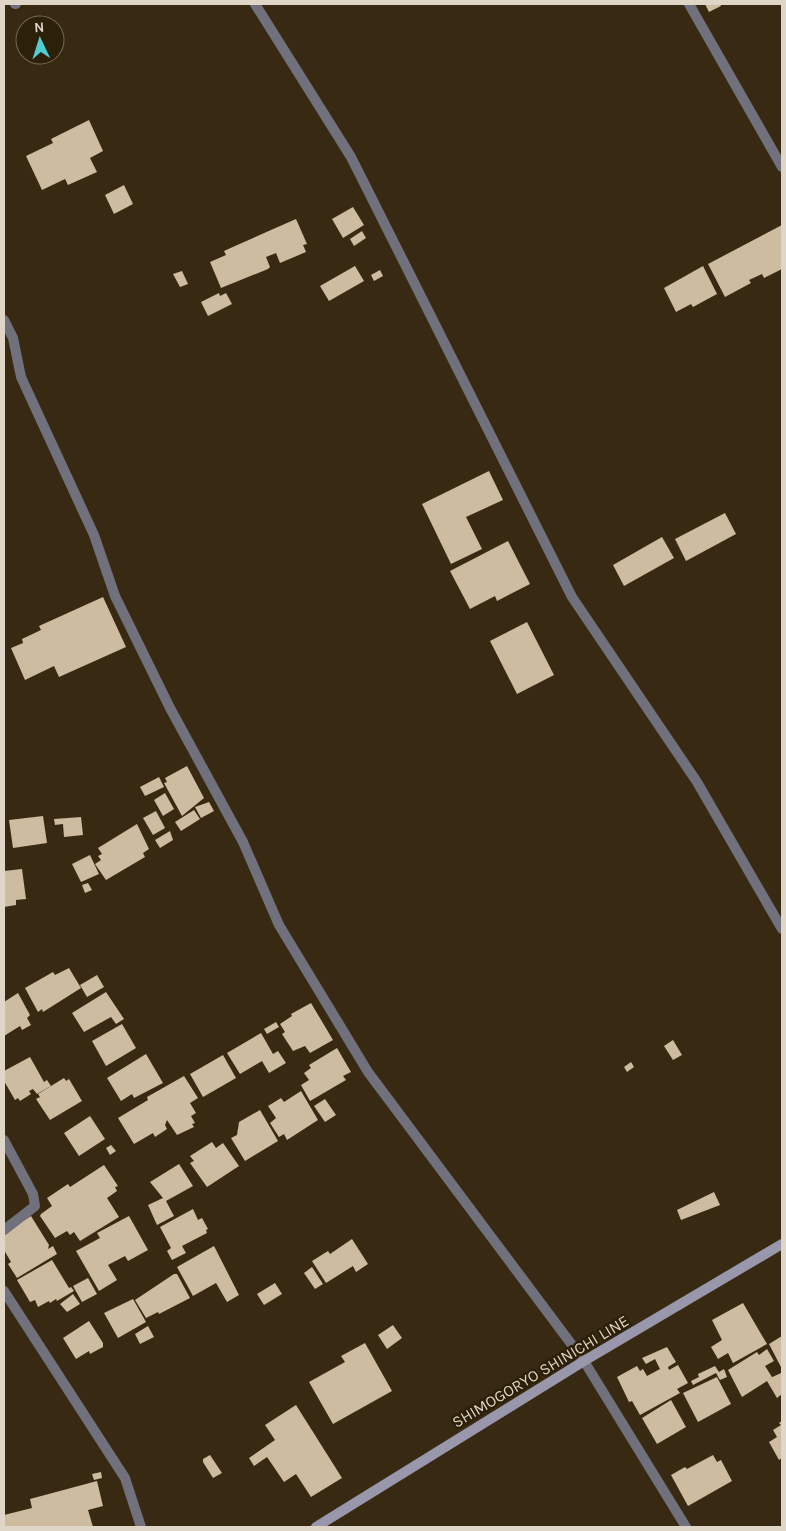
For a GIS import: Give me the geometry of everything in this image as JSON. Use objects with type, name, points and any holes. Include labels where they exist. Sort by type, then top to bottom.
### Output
[{"type":"main road","name":"SHIMOGORYO SHINICHI LINE","points":[[316,1527],[584,1361],[782,1244]]},
{"type":"street","points":[[256,4],[351,157],[572,597],[697,782],[782,929]]},
{"type":"street","points":[[689,4],[782,167]]},
{"type":"street","points":[[4,320],[13,338],[22,377],[94,535],[115,596],[170,708],[243,842],[279,925],[368,1072],[584,1361],[686,1527]]},
{"type":"street","points":[[4,1140],[32,1194],[35,1206],[4,1230]]},
{"type":"street","points":[[4,1291],[125,1478],[140,1527]]},
{"type":"building","points":[[705,4],[720,4],[721,6],[709,12]]},
{"type":"building","points":[[89,120],[103,151],[90,158],[97,172],[68,185],[65,179],[42,190],[26,156],[53,143],[51,139]]},
{"type":"building","points":[[124,185],[133,204],[114,214],[105,195]]},
{"type":"building","points":[[353,207],[364,225],[343,238],[332,219]]},
{"type":"building","points":[[296,219],[307,244],[303,245],[306,252],[280,263],[276,253],[266,257],[270,267],[268,269],[221,288],[210,262],[226,255],[224,251]]},
{"type":"building","points":[[782,225],[782,269],[764,278],[762,274],[749,280],[751,283],[725,297],[708,264]]},
{"type":"building","points":[[362,231],[366,238],[354,246],[350,239]]},
{"type":"building","points":[[355,266],[364,281],[329,301],[320,286]]},
{"type":"building","points":[[703,266],[717,294],[693,307],[691,304],[676,312],[664,288]]},
{"type":"building","points":[[380,270],[383,276],[374,281],[371,275]]},
{"type":"building","points":[[182,271],[188,284],[180,287],[173,274]]},
{"type":"building","points":[[219,293],[220,296],[226,293],[232,304],[208,316],[201,302]]},
{"type":"building","points":[[489,471],[503,500],[466,517],[482,549],[451,564],[422,504]]},
{"type":"building","points":[[725,513],[736,534],[686,561],[675,539]]},
{"type":"building","points":[[662,537],[674,558],[624,586],[613,565]]},
{"type":"building","points":[[508,541],[530,584],[497,601],[495,596],[470,609],[450,571]]},
{"type":"building","points":[[103,597],[126,647],[59,677],[54,666],[25,680],[11,648],[23,643],[22,639],[41,630],[39,626]]},
{"type":"building","points":[[527,622],[554,675],[517,694],[490,641]]},
{"type":"building","points":[[187,766],[204,798],[182,816],[164,783],[167,782],[165,778]]},
{"type":"building","points":[[159,777],[164,787],[145,796],[140,787]]},
{"type":"building","points":[[165,793],[174,809],[163,816],[154,800]]},
{"type":"building","points":[[209,802],[214,811],[201,818],[195,807]]},
{"type":"building","points":[[194,810],[200,819],[181,831],[175,822]]},
{"type":"building","points":[[156,811],[165,828],[153,835],[143,818]]},
{"type":"building","points":[[43,816],[47,843],[13,848],[9,820]]},
{"type":"building","points":[[81,817],[83,835],[64,837],[63,824],[55,825],[54,819]]},
{"type":"building","points":[[137,824],[149,849],[143,853],[145,857],[106,880],[95,864],[101,860],[98,856],[102,854],[98,848]]},
{"type":"building","points":[[170,831],[173,840],[160,848],[155,840]]},
{"type":"building","points":[[90,855],[99,874],[81,882],[72,864]]},
{"type":"building","points":[[22,869],[26,899],[16,900],[16,905],[4,907],[4,871]]},
{"type":"building","points":[[88,883],[92,890],[85,893],[82,885]]},
{"type":"building","points":[[69,968],[81,988],[43,1012],[42,1009],[38,1012],[25,988],[53,972],[55,975]]},
{"type":"building","points":[[97,975],[104,987],[87,997],[80,985]]},
{"type":"building","points":[[106,992],[124,1019],[116,1024],[111,1017],[84,1032],[72,1013]]},
{"type":"building","points":[[18,993],[30,1015],[27,1018],[31,1025],[22,1030],[20,1026],[4,1036],[4,1002]]},
{"type":"building","points":[[311,1003],[333,1040],[310,1053],[305,1046],[293,1051],[282,1034],[285,1032],[280,1024],[292,1016],[291,1014]]},
{"type":"building","points":[[276,1022],[279,1027],[267,1034],[264,1029]]},
{"type":"building","points":[[122,1024],[136,1048],[106,1066],[92,1041]]},
{"type":"building","points":[[261,1033],[273,1054],[278,1051],[286,1063],[269,1073],[262,1061],[240,1074],[227,1053]]},
{"type":"building","points":[[673,1040],[682,1055],[673,1060],[664,1046]]},
{"type":"building","points":[[337,1048],[351,1072],[343,1076],[346,1080],[310,1101],[301,1085],[309,1080],[304,1073],[311,1068],[309,1065]]},
{"type":"building","points":[[146,1054],[163,1083],[134,1098],[132,1094],[121,1101],[107,1078]]},
{"type":"building","points":[[223,1055],[236,1078],[203,1097],[190,1074]]},
{"type":"building","points":[[30,1057],[44,1082],[47,1080],[51,1086],[37,1094],[33,1089],[29,1091],[31,1094],[20,1101],[18,1098],[15,1100],[4,1081],[4,1071]]},
{"type":"building","points":[[631,1062],[634,1067],[627,1072],[624,1067]]},
{"type":"building","points":[[184,1076],[198,1098],[190,1103],[196,1113],[191,1116],[195,1123],[192,1124],[194,1127],[177,1135],[167,1120],[165,1125],[167,1129],[155,1137],[153,1133],[134,1144],[118,1118],[148,1100],[147,1097]]},
{"type":"building","points":[[64,1078],[66,1081],[69,1079],[82,1101],[50,1120],[36,1099],[40,1097],[38,1094]]},
{"type":"building","points":[[301,1091],[318,1120],[287,1140],[284,1134],[279,1137],[270,1123],[276,1118],[268,1106],[281,1098],[284,1102]]},
{"type":"building","points":[[325,1099],[336,1115],[325,1122],[314,1106]]},
{"type":"building","points":[[260,1110],[278,1141],[245,1161],[231,1138],[237,1135],[239,1122]]},
{"type":"building","points":[[90,1116],[105,1139],[79,1156],[64,1133]]},
{"type":"building","points":[[212,1142],[216,1148],[223,1143],[239,1166],[207,1187],[190,1163],[194,1161],[190,1156]]},
{"type":"building","points":[[111,1145],[116,1151],[110,1155],[106,1148]]},
{"type":"building","points":[[179,1164],[193,1186],[166,1201],[174,1216],[157,1225],[148,1205],[163,1198],[150,1182]]},
{"type":"building","points":[[104,1165],[118,1186],[115,1187],[117,1191],[107,1198],[119,1217],[80,1241],[74,1232],[70,1235],[67,1231],[55,1238],[40,1216],[52,1206],[47,1198],[68,1184],[70,1187]]},
{"type":"building","points":[[714,1192],[720,1205],[681,1220],[677,1210]]},
{"type":"building","points":[[193,1209],[198,1220],[202,1218],[208,1229],[206,1230],[207,1233],[182,1246],[186,1253],[172,1260],[167,1251],[171,1248],[160,1227]]},
{"type":"building","points":[[31,1216],[49,1245],[48,1249],[53,1246],[57,1254],[17,1278],[8,1264],[11,1262],[4,1250],[4,1233]]},
{"type":"building","points":[[129,1216],[148,1250],[128,1261],[125,1256],[108,1265],[117,1280],[99,1291],[76,1251],[100,1238],[97,1233]]},
{"type":"building","points":[[352,1239],[368,1264],[356,1272],[353,1266],[326,1283],[312,1261],[328,1251],[330,1254]]},
{"type":"building","points":[[214,1246],[239,1295],[227,1302],[216,1283],[193,1296],[177,1267]]},
{"type":"building","points":[[52,1260],[69,1288],[71,1287],[74,1291],[57,1301],[56,1299],[50,1303],[49,1301],[38,1307],[35,1300],[30,1302],[17,1280]]},
{"type":"building","points":[[312,1267],[323,1284],[315,1289],[304,1273]]},
{"type":"building","points":[[174,1274],[177,1274],[190,1298],[159,1314],[158,1312],[146,1318],[135,1300]]},
{"type":"building","points":[[88,1278],[97,1294],[82,1302],[73,1286]]},
{"type":"building","points":[[275,1283],[282,1294],[264,1305],[257,1294]]},
{"type":"building","points":[[73,1294],[80,1304],[67,1312],[60,1304]]},
{"type":"building","points":[[133,1299],[146,1322],[118,1338],[104,1313]]},
{"type":"building","points":[[743,1303],[767,1344],[733,1363],[728,1353],[718,1359],[711,1347],[722,1340],[712,1320]]},
{"type":"building","points":[[89,1321],[103,1343],[103,1347],[90,1354],[89,1351],[76,1359],[63,1338]]},
{"type":"building","points":[[393,1325],[402,1338],[387,1349],[378,1335]]},
{"type":"building","points":[[148,1326],[154,1337],[140,1344],[135,1334]]},
{"type":"building","points":[[782,1336],[782,1369],[769,1344]]},
{"type":"building","points":[[365,1343],[392,1391],[333,1424],[309,1382],[345,1362],[341,1356]]},
{"type":"building","points":[[667,1347],[676,1362],[668,1367],[669,1370],[678,1365],[688,1383],[677,1389],[680,1393],[640,1415],[632,1401],[629,1402],[617,1377],[637,1366],[640,1371],[643,1369],[647,1376],[660,1369],[655,1359],[646,1364],[642,1358]]},
{"type":"building","points":[[767,1349],[774,1361],[765,1366],[772,1377],[768,1379],[781,1373],[782,1394],[777,1398],[767,1381],[742,1397],[728,1370],[757,1352],[759,1355]]},
{"type":"building","points":[[715,1366],[719,1372],[724,1369],[727,1377],[720,1380],[716,1373],[693,1385],[691,1381],[699,1377],[698,1374]]},
{"type":"building","points":[[717,1377],[731,1404],[698,1422],[683,1393]]},
{"type":"building","points":[[671,1400],[686,1427],[657,1444],[642,1418]]},
{"type":"building","points":[[296,1405],[342,1478],[311,1497],[296,1474],[284,1482],[267,1457],[254,1466],[249,1458],[275,1440],[265,1425]]},
{"type":"building","points":[[782,1421],[782,1458],[779,1460],[769,1442],[777,1437],[773,1430],[781,1425],[779,1423]]},
{"type":"building","points":[[210,1455],[222,1473],[213,1478],[203,1462],[203,1459]]},
{"type":"building","points":[[713,1455],[717,1462],[721,1460],[732,1481],[688,1506],[671,1475]]},
{"type":"building","points":[[101,1472],[102,1478],[94,1480],[92,1474]]},
{"type":"building","points":[[97,1481],[103,1506],[88,1510],[93,1527],[4,1527],[4,1515],[32,1508],[30,1499]]}]
